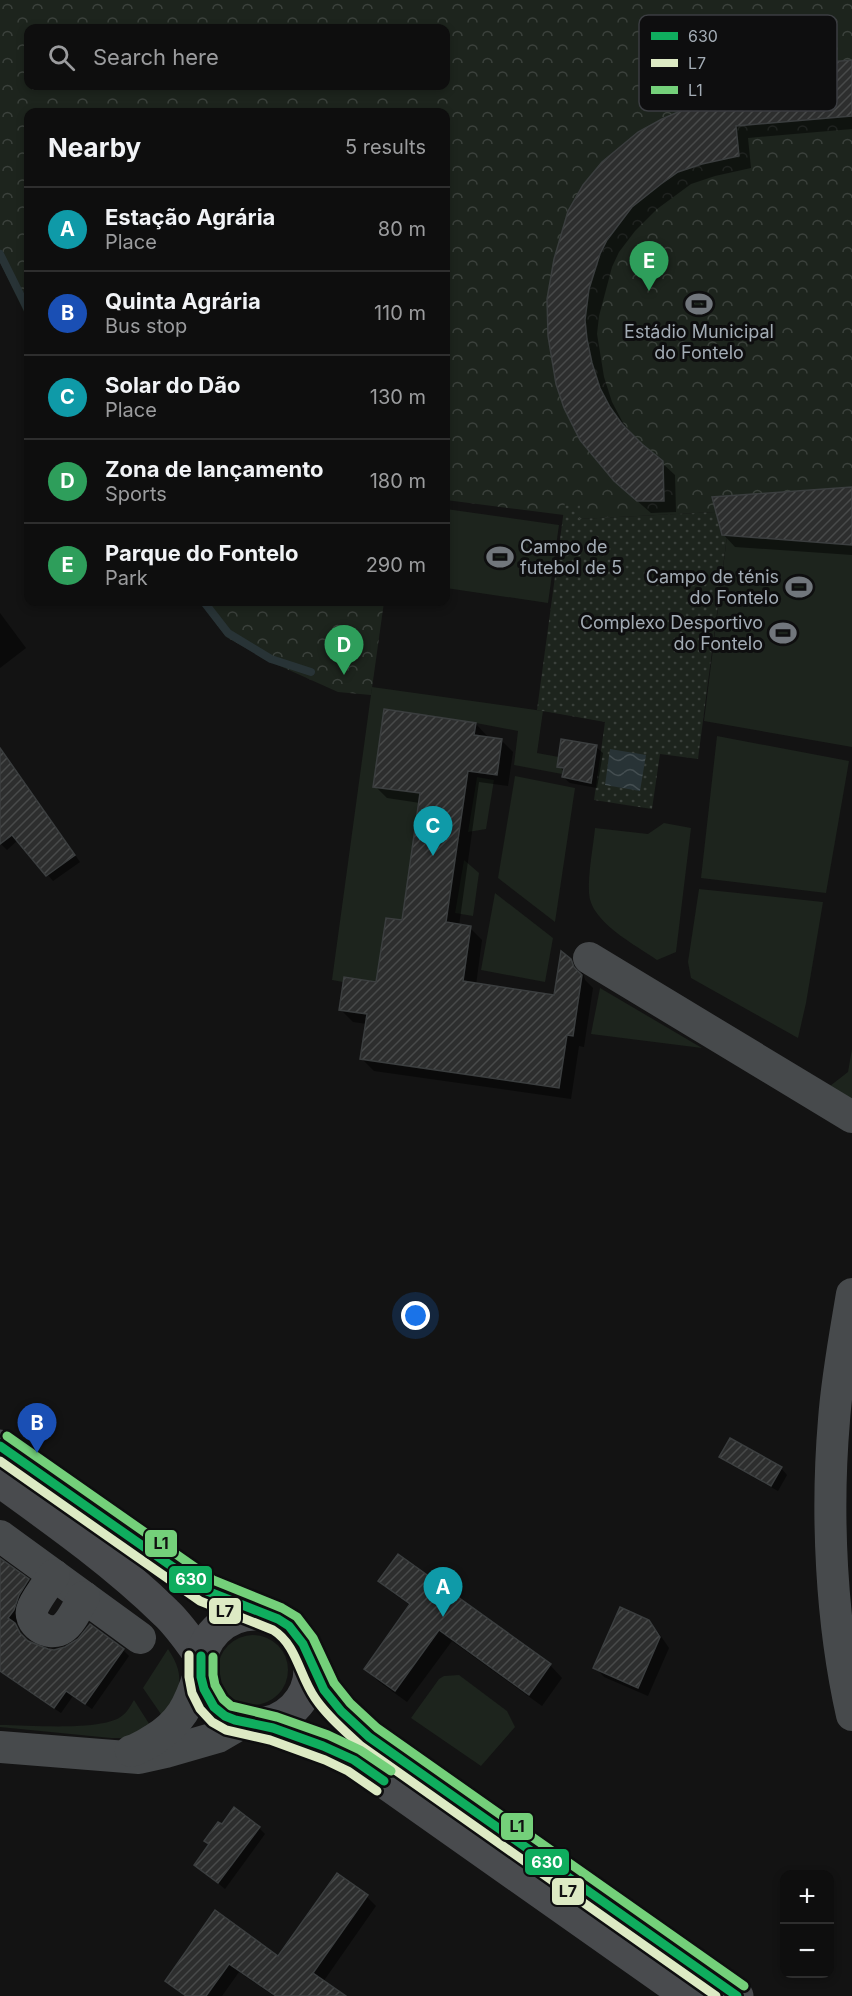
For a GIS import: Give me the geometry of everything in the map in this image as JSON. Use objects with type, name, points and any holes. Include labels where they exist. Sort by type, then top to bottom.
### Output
[{"type":"main road","points":[[0,1446],[207,1592],[278,1619],[297,1634],[326,1692],[369,1737],[737,1996]]},
{"type":"main road","points":[[0,1481],[83,1542],[168,1614],[200,1666],[205,1693],[215,1708],[230,1719],[296,1736],[352,1759],[688,1996]]},
{"type":"main road","points":[[200,1666],[210,1637],[225,1623],[244,1615],[264,1615]]},
{"type":"main road","points":[[251,1724],[281,1718],[294,1708],[306,1691],[310,1676],[309,1660]]},
{"type":"street","points":[[590,958],[852,1117]]},
{"type":"street","points":[[852,1294],[841,1358],[834,1421],[831,1489],[832,1561],[838,1632],[852,1714]]},
{"type":"street","points":[[0,1536],[140,1638]]},
{"type":"street","points":[[54,1575],[32,1608],[32,1616],[40,1628],[56,1632],[65,1627],[84,1597]]},
{"type":"street","points":[[116,1757],[137,1749],[155,1738],[181,1717],[192,1697],[200,1666]]},
{"type":"street","points":[[0,1747],[139,1758],[218,1737],[251,1724]]},
{"type":"green space","points":[[0,0],[852,0],[852,545],[722,535],[716,512],[579,519],[579,506],[566,503],[564,515],[450,501],[450,108],[24,108],[24,312],[0,262]]},
{"type":"green space","points":[[852,60],[852,747],[704,721],[727,536],[722,535],[712,497]]},
{"type":"green space","points":[[565,502],[580,505],[579,519],[716,512],[721,535],[727,536],[698,759],[660,754],[652,809],[594,800],[605,722],[537,710]]},
{"type":"green space","name":"Campo de futebol de 5","points":[[450,510],[559,525],[548,603],[450,589]]},
{"type":"green space","points":[[203,606],[383,606],[371,695],[338,692],[271,662],[226,637]]},
{"type":"green space","points":[[372,687],[543,711],[537,753],[559,757],[563,768],[562,774],[514,765],[518,731],[384,709],[373,786],[420,793],[402,920],[386,918],[375,993],[370,981],[344,977],[343,982],[332,980]]},
{"type":"green space","points":[[717,736],[849,761],[826,893],[701,878]]},
{"type":"green space","points":[[515,776],[575,788],[555,922],[498,878]]},
{"type":"green space","points":[[477,777],[494,780],[486,829],[468,832]]},
{"type":"green space","points":[[664,823],[691,828],[676,952],[657,960],[616,932],[597,914],[591,904],[589,877],[595,828],[648,834]]},
{"type":"green space","points":[[464,860],[479,873],[473,916],[455,913]]},
{"type":"green space","points":[[699,889],[823,902],[798,1038],[691,978],[688,962]]},
{"type":"green space","points":[[495,893],[553,938],[545,982],[481,970]]},
{"type":"green space","points":[[600,988],[702,1048],[591,1034]]},
{"type":"green space","points":[[852,1049],[852,1099],[830,1086],[848,1072]]},
{"type":"green space","points":[[253,1635],[266,1638],[278,1645],[285,1657],[288,1670],[285,1683],[278,1695],[266,1702],[253,1705],[240,1702],[228,1695],[221,1683],[218,1670],[221,1657],[228,1645],[240,1638]]},
{"type":"green space","points":[[168,1649],[178,1669],[179,1685],[165,1720],[143,1688]]},
{"type":"green space","points":[[459,1675],[507,1711],[515,1727],[481,1766],[411,1718],[439,1679],[444,1676]]},
{"type":"green space","points":[[134,1700],[153,1730],[125,1738],[111,1738],[0,1727],[0,1725],[94,1725],[119,1718]]},
{"type":"water","points":[[610,749],[646,755],[640,791],[605,785]]},
{"type":"building","points":[[852,60],[852,116],[736,126],[739,156],[678,172],[632,207],[607,240],[600,254],[589,289],[585,320],[592,363],[600,388],[622,424],[663,461],[664,501],[637,501],[614,481],[580,440],[564,408],[556,384],[548,336],[547,299],[554,259],[568,211],[583,185],[602,162],[638,132],[680,111],[837,111],[837,61]]},
{"type":"building","points":[[852,487],[852,545],[722,535],[712,497]]},
{"type":"building","points":[[384,709],[476,723],[474,735],[502,739],[497,775],[468,771],[446,922],[471,926],[463,981],[554,995],[561,951],[571,959],[574,967],[582,975],[573,1036],[567,1035],[559,1088],[360,1059],[367,1014],[339,1010],[344,977],[376,982],[386,918],[402,920],[420,793],[373,787]]},
{"type":"building","points":[[561,739],[597,745],[591,783],[562,777],[564,768],[557,767]]},
{"type":"building","points":[[0,748],[75,855],[46,876],[12,835],[0,844]]},
{"type":"building","points":[[730,1438],[782,1467],[771,1486],[719,1457]]},
{"type":"building","points":[[398,1554],[551,1664],[529,1695],[439,1630],[395,1691],[364,1669],[410,1604],[378,1581]]},
{"type":"building","points":[[0,1558],[29,1579],[8,1618],[15,1623],[20,1633],[28,1641],[54,1650],[65,1647],[78,1639],[90,1624],[124,1649],[85,1704],[66,1691],[54,1708],[0,1671]]},
{"type":"building","points":[[620,1607],[649,1620],[660,1637],[638,1688],[593,1668]]},
{"type":"building","points":[[234,1807],[260,1827],[218,1883],[194,1865],[209,1844],[204,1841],[218,1822],[222,1824]]},
{"type":"building","points":[[337,1873],[368,1895],[313,1973],[346,1996],[276,1996],[229,1964],[206,1996],[186,1996],[165,1981],[215,1910],[278,1956]]},
{"type":"waterway","points":[[0,254],[24,302]]},
{"type":"waterway","points":[[207,606],[228,633],[271,659],[311,672]]},
{"type":"transit line","name":"L1","points":[[7,1436],[213,1580],[282,1608],[297,1617],[313,1638],[334,1683],[350,1703],[377,1728],[744,1986]]},
{"type":"transit line","name":"630","points":[[0,1446],[207,1591],[278,1619],[289,1626],[303,1644],[324,1690],[341,1711],[369,1737],[737,1996]]},
{"type":"transit line","name":"L7","points":[[0,1461],[200,1601],[273,1630],[281,1636],[293,1652],[320,1705],[361,1746],[716,1996]]},
{"type":"transit line","name":"L7","points":[[189,1655],[192,1693],[200,1709],[212,1722],[226,1730],[270,1740],[325,1760],[348,1771],[377,1791]]},
{"type":"transit line","name":"630","points":[[201,1656],[201,1677],[204,1689],[214,1707],[225,1716],[273,1728],[323,1746],[354,1760],[384,1781]]},
{"type":"transit line","name":"L1","points":[[213,1657],[215,1685],[223,1699],[231,1706],[277,1717],[328,1735],[360,1750],[391,1771]]},
{"type":"place","name":"Parque do Fontelo","points":[[649,291]]},
{"type":"place","name":"Estádio Municipal do Fontelo","points":[[699,304]]},
{"type":"place","name":"Campo de futebol de 5","points":[[500,557]]},
{"type":"place","name":"Campo de ténis do Fontelo","points":[[799,587]]},
{"type":"place","name":"Complexo Desportivo do Fontelo","points":[[783,633]]},
{"type":"place","name":"Zona de lançamento","points":[[344,675]]},
{"type":"place","name":"Solar do Dão","points":[[433,856]]},
{"type":"place","name":"Quinta Agrária","points":[[37,1453]]},
{"type":"place","name":"Estação Agrária","points":[[443,1617]]}]
